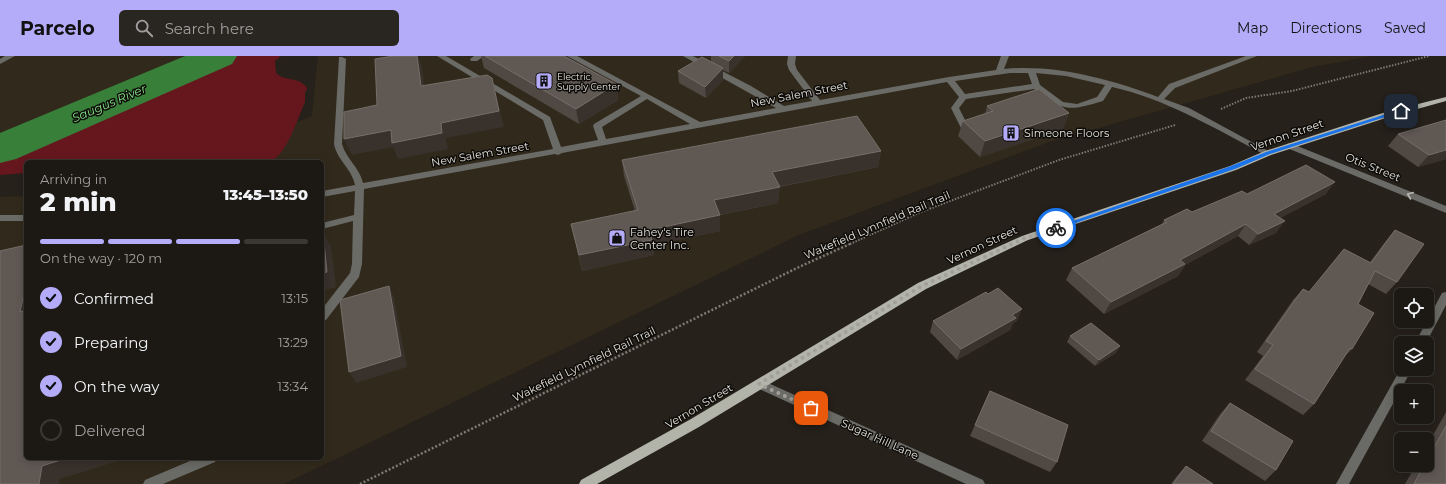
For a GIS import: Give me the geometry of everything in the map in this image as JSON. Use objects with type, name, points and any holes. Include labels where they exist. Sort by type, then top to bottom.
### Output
[{"type":"main road","name":"Vernon Street","points":[[585,484],[695,423],[922,286],[1025,238],[1233,168],[1268,153],[1390,114],[1446,99]]},
{"type":"street","points":[[0,62],[11,56]]},
{"type":"street","points":[[441,56],[547,119],[558,152]]},
{"type":"street","points":[[571,56],[698,125]]},
{"type":"street","points":[[688,56],[748,88],[783,109]]},
{"type":"street","points":[[792,56],[791,64],[793,70],[818,103]]},
{"type":"street","points":[[999,72],[1005,56]]},
{"type":"street","points":[[1160,99],[1172,86],[1253,56]]},
{"type":"street","points":[[324,314],[355,274],[357,264],[358,179],[341,155],[338,144],[342,59]]},
{"type":"street","points":[[1031,70],[1036,86],[1059,102],[1074,106],[1100,99],[1110,83]]},
{"type":"street","name":"New Salem Street","points":[[324,194],[558,152],[949,79],[999,72],[1031,70],[1066,74],[1110,83],[1160,99],[1202,117],[1268,153]]},
{"type":"street","points":[[949,79],[963,97]]},
{"type":"street","points":[[966,130],[955,108],[963,97],[1036,86]]},
{"type":"street","points":[[603,143],[597,126],[647,96]]},
{"type":"street","name":"Otis Street","points":[[1290,146],[1446,210]]},
{"type":"street","points":[[324,226],[358,217]]},
{"type":"street","points":[[0,218],[24,218]]},
{"type":"street","points":[[1424,336],[1446,296]]},
{"type":"street","points":[[1342,484],[1402,376]]},
{"type":"street","name":"Sugar Hill Lane","points":[[759,384],[979,484]]},
{"type":"street","points":[[149,484],[205,460]]},
{"type":"path","name":"Wakefield Lynnfield Rail Trail","points":[[360,484],[799,267],[921,212],[1059,160],[1202,117],[1246,98],[1292,91],[1429,56]]},
{"type":"shaded area","points":[[0,56],[182,56],[185,61],[0,141]]},
{"type":"shaded area","points":[[191,56],[281,56],[275,61],[276,73],[280,76],[296,80],[304,84],[307,88],[305,93],[305,102],[295,127],[282,152],[276,158],[273,160],[24,160],[24,173],[0,175],[0,145],[188,64]]},
{"type":"shaded area","points":[[318,56],[1372,56],[1312,67],[1049,142],[801,234],[284,484],[0,484],[0,197],[24,196],[24,460],[324,460],[324,160],[273,160],[281,129],[312,116]]},
{"type":"building","points":[[393,56],[417,56],[421,86],[487,75],[492,78],[499,111],[441,123],[442,133],[392,143],[391,130],[344,139],[344,112],[377,105],[375,59]]},
{"type":"building","points":[[485,56],[564,56],[616,84],[576,109]]},
{"type":"building","points":[[719,56],[734,56],[729,61]]},
{"type":"building","points":[[702,57],[723,68],[705,87],[678,71]]},
{"type":"building","points":[[1039,89],[1069,113],[985,141],[963,121],[993,111],[987,106]]},
{"type":"building","points":[[857,116],[881,151],[772,172],[780,187],[714,200],[720,215],[649,230],[652,240],[579,255],[571,224],[638,210],[622,160]]},
{"type":"building","points":[[1446,120],[1446,150],[1429,155],[1398,134]]},
{"type":"building","points":[[1306,165],[1335,182],[1274,214],[1285,221],[1258,234],[1246,224],[1180,260],[1185,264],[1111,302],[1072,268],[1167,222],[1164,220],[1187,209],[1192,212],[1242,191],[1247,194]]},
{"type":"building","points":[[1395,230],[1424,244],[1397,282],[1375,271],[1358,304],[1374,313],[1352,349],[1350,348],[1314,404],[1255,369],[1273,345],[1266,341],[1303,289],[1309,292],[1344,249],[1371,263]]},
{"type":"building","points":[[324,242],[327,272],[324,273]]},
{"type":"building","points":[[24,245],[24,293],[20,312],[24,311],[24,460],[61,460],[42,466],[39,484],[0,484],[0,251]]},
{"type":"building","points":[[389,286],[401,356],[349,372],[340,300]]},
{"type":"building","points":[[998,288],[1022,309],[1012,315],[1016,318],[961,349],[933,321],[986,292],[988,294]]},
{"type":"building","points":[[1091,323],[1120,346],[1099,360],[1070,336]]},
{"type":"building","points":[[990,391],[1068,425],[1057,462],[975,425]]},
{"type":"building","points":[[1230,403],[1293,441],[1276,470],[1211,431]]},
{"type":"building","points":[[1446,426],[1446,484],[1414,484],[1420,472],[1434,472],[1434,447]]},
{"type":"building","points":[[1186,466],[1213,484],[1173,484]]},
{"type":"waterway","name":"Saugus River","points":[[0,149],[218,56]]},
{"type":"way so far","points":[[811,408],[759,384],[922,286],[1025,238],[1056,228]]},
{"type":"place","name":"Electric Supply Center","points":[[544,81]]},
{"type":"place","name":"Simeone Floors","points":[[1011,133]]},
{"type":"place","name":"Fahey's Tire Center Inc.","points":[[617,238]]},
{"type":"route","points":[[1056,228],[1114,207],[1233,168],[1268,153],[1401,111]]}]
